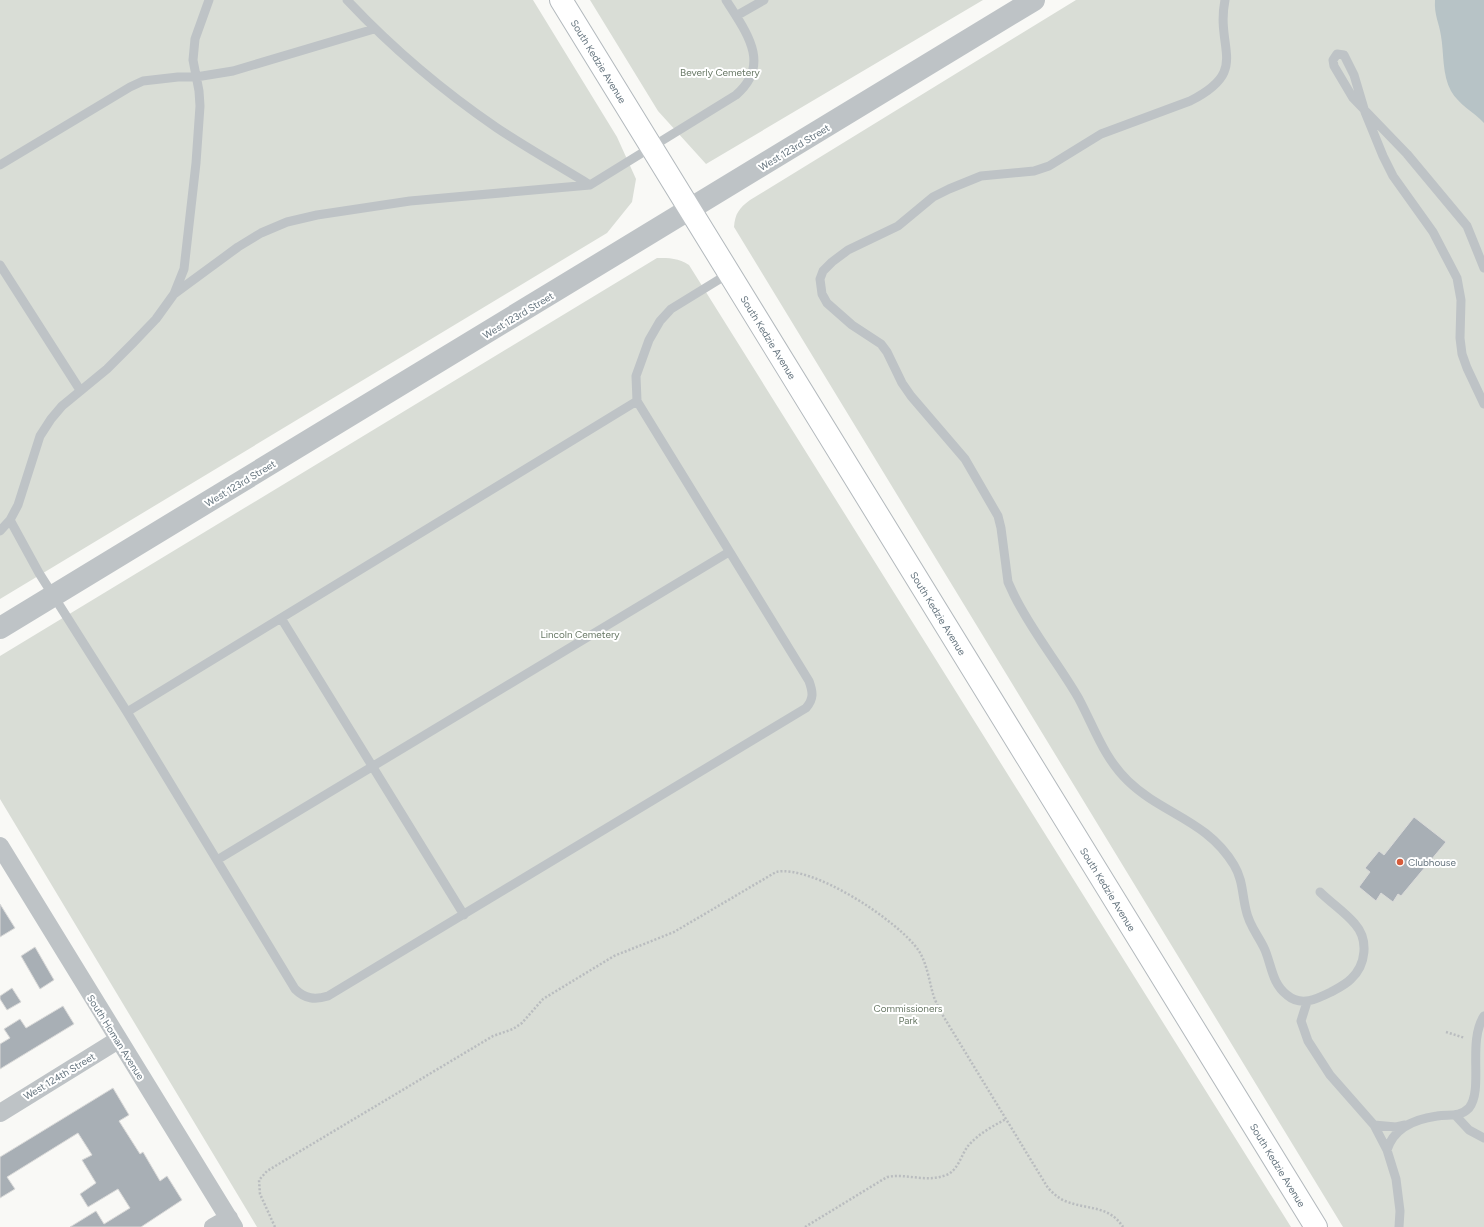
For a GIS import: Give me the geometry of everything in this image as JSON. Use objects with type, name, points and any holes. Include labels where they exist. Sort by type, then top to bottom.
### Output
[{"type":"main road","name":"South Kedzie Avenue","points":[[561,0],[728,274],[1316,1227]]},
{"type":"street","name":"West 123rd Street","points":[[0,628],[690,211],[1034,0]]},
{"type":"street","name":"South Homan Avenue","points":[[0,846],[5,866],[118,1040],[231,1222]]},
{"type":"street","name":"West 124th Street","points":[[0,1113],[118,1040]]},
{"type":"street","points":[[213,1227],[231,1222]]},
{"type":"lane","points":[[174,294],[184,270],[200,106],[193,60],[195,39],[209,0]]},
{"type":"lane","points":[[348,0],[374,29],[451,94],[498,128],[590,184]]},
{"type":"lane","points":[[0,531],[10,520],[18,505],[40,436],[51,419],[80,390],[107,369],[133,343],[174,294],[238,247],[261,233],[287,222],[317,214],[410,201],[590,184],[651,148],[736,95],[746,87],[753,72],[754,56],[749,37],[726,0]]},
{"type":"lane","points":[[736,16],[764,0]]},
{"type":"lane","points":[[1225,0],[1223,10],[1227,64],[1225,73],[1213,87],[1204,94],[1190,101],[1102,134],[1049,166],[1034,171],[981,176],[933,197],[898,226],[885,234],[862,242],[832,262],[823,271],[820,279],[820,288],[827,303],[852,325],[881,344],[888,352],[902,384],[965,459],[998,516],[1008,582],[1014,595],[1079,699],[1109,758],[1128,782],[1194,824],[1215,840],[1240,875],[1248,920],[1264,950],[1274,979],[1280,988],[1292,999],[1307,1002],[1331,992],[1352,979],[1362,963],[1364,951],[1364,940],[1356,925],[1320,892]]},
{"type":"lane","points":[[0,165],[130,87],[143,81],[178,77],[196,77],[234,71],[374,29]]},
{"type":"lane","points":[[1484,268],[1466,226],[1407,154],[1365,112],[1347,89],[1334,66],[1333,60],[1337,54],[1344,55],[1350,63],[1365,112],[1393,176],[1433,232],[1457,278],[1461,300],[1460,338],[1462,354],[1484,404]]},
{"type":"lane","points":[[0,265],[80,390]]},
{"type":"lane","points":[[10,520],[54,596],[127,712],[295,988],[302,996],[310,998],[328,996],[806,708],[811,703],[812,690],[809,681],[637,401],[636,376],[638,369],[649,340],[660,321],[671,309],[728,274]]},
{"type":"lane","points":[[127,712],[637,401]]},
{"type":"lane","points":[[217,860],[729,552]]},
{"type":"lane","points":[[281,618],[464,915]]},
{"type":"lane","points":[[1307,1002],[1301,1021],[1308,1041],[1330,1075],[1374,1125],[1387,1150],[1396,1179],[1399,1195],[1399,1227]]},
{"type":"lane","points":[[1374,1125],[1396,1127],[1438,1116],[1456,1116],[1469,1109],[1474,1102],[1476,1092],[1478,1031],[1484,1016]]},
{"type":"lane","points":[[1456,1116],[1469,1130],[1484,1138]]},
{"type":"lane","points":[[1387,1150],[1390,1140],[1396,1133],[1410,1123]]},
{"type":"path","points":[[275,1227],[260,1194],[259,1180],[266,1170],[488,1039],[513,1029],[530,1014],[535,1006],[543,999],[614,956],[674,932],[776,872],[784,870],[799,873],[845,892],[877,912],[912,941],[923,959],[933,995],[942,1014],[1048,1188],[1064,1201],[1104,1210],[1112,1214],[1123,1227]]},
{"type":"path","points":[[1446,1032],[1477,1042]]},
{"type":"path","points":[[805,1227],[887,1178],[897,1175],[921,1178],[947,1175],[953,1170],[968,1146],[977,1137],[1006,1119]]},
{"type":"green space","points":[[0,0],[533,0],[617,137],[636,179],[632,202],[607,233],[0,599]]},
{"type":"green space","name":"Beverly Cemetery","points":[[590,0],[983,0],[706,164],[658,111]]},
{"type":"green space","points":[[1076,0],[1484,0],[1484,1227],[1343,1227],[734,227],[735,218],[738,212],[750,200]]},
{"type":"green space","name":"Lincoln Cemetery","points":[[657,258],[670,258],[689,265],[1291,1227],[257,1227],[0,799],[0,656]]},
{"type":"shaded area","points":[[1435,0],[1484,0],[1484,123],[1454,96],[1448,85],[1441,36],[1435,10]]},
{"type":"building","name":"Clubhouse","points":[[1414,817],[1446,842],[1401,896],[1398,894],[1393,902],[1381,893],[1376,901],[1359,887],[1370,872],[1365,868],[1379,851],[1384,855]]},
{"type":"building","points":[[0,904],[15,928],[0,937]]},
{"type":"building","points":[[35,947],[54,980],[40,989],[21,956]]},
{"type":"building","points":[[12,988],[21,1002],[7,1010],[0,999],[0,996]]},
{"type":"building","points":[[63,1006],[74,1024],[0,1069],[0,1044],[10,1038],[4,1029],[20,1019],[26,1028]]},
{"type":"building","points":[[113,1088],[129,1115],[119,1121],[140,1154],[143,1152],[160,1181],[167,1176],[182,1200],[141,1227],[70,1227],[96,1211],[104,1224],[130,1208],[118,1189],[88,1207],[80,1194],[96,1183],[82,1160],[92,1155],[78,1133],[7,1177],[15,1189],[0,1198],[0,1157]]},
{"type":"place","name":"Clubhouse","points":[[1400,862]]},
{"type":"park label","name":"Commissioners Park","points":[[908,1014]]}]
